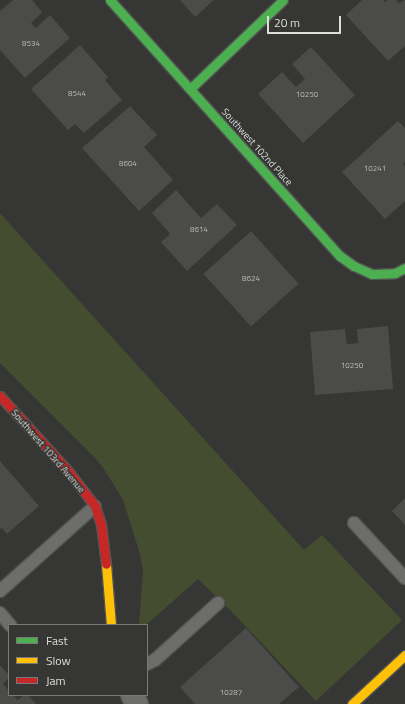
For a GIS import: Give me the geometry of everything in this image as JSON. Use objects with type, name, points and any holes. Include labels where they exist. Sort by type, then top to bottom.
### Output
[{"type":"street","name":"Southwest 102nd Place","points":[[110,0],[191,88],[340,256],[354,266],[372,274],[395,273],[405,268]]},
{"type":"street","points":[[191,88],[283,0]]},
{"type":"street","name":"Southwest 103rd Avenue","points":[[0,396],[68,471],[95,506],[101,524],[111,624]]},
{"type":"street","points":[[352,704],[405,655]]},
{"type":"lane","points":[[0,592],[95,506]]},
{"type":"lane","points":[[354,523],[405,578]]},
{"type":"lane","points":[[148,664],[155,660],[218,602]]},
{"type":"lane","points":[[0,613],[9,624]]},
{"type":"green space","points":[[0,213],[304,550],[322,535],[402,620],[316,701],[233,613],[198,579],[147,624],[139,624],[143,571],[140,554],[123,500],[96,459],[0,363]]},
{"type":"building","points":[[13,0],[32,0],[42,12],[31,23],[36,28],[50,15],[70,38],[25,78],[0,50],[0,11]]},
{"type":"building","points":[[180,0],[214,0],[195,17]]},
{"type":"building","points":[[362,0],[383,0],[385,2],[388,0],[396,0],[399,3],[405,0],[405,46],[388,61],[346,15]]},
{"type":"building","points":[[80,45],[108,77],[105,80],[122,100],[84,133],[75,124],[68,130],[31,89]]},
{"type":"building","points":[[311,47],[355,95],[303,143],[258,94],[282,72],[296,87],[305,79],[292,64]]},
{"type":"building","points":[[130,106],[157,135],[144,147],[173,180],[139,211],[82,148]]},
{"type":"building","points":[[398,121],[405,128],[405,162],[403,164],[405,166],[405,201],[385,219],[342,172]]},
{"type":"building","points":[[176,190],[201,218],[217,204],[237,225],[187,271],[161,242],[170,234],[152,213]]},
{"type":"building","points":[[251,231],[299,284],[251,327],[203,274]]},
{"type":"building","points":[[388,326],[393,389],[315,395],[310,332],[345,329],[347,344],[358,343],[357,329]]},
{"type":"building","points":[[0,461],[39,506],[7,534],[2,528],[0,529]]},
{"type":"building","points":[[405,498],[405,525],[392,511]]},
{"type":"building","points":[[246,628],[299,687],[279,704],[195,704],[180,687]]},
{"type":"building","points":[[0,665],[8,674],[8,679],[3,684],[8,690],[8,696],[14,696],[18,700],[23,696],[29,696],[36,704],[0,704]]},
{"type":"traffic: fast","points":[[110,0],[340,256],[354,266],[372,274],[395,273],[405,268]]},
{"type":"traffic: fast","points":[[191,88],[283,0]]},
{"type":"traffic: slow","points":[[106,564],[111,624]]},
{"type":"traffic: slow","points":[[352,704],[405,655]]},
{"type":"traffic: jam","points":[[0,396],[68,471],[95,506],[101,524],[106,564]]}]
